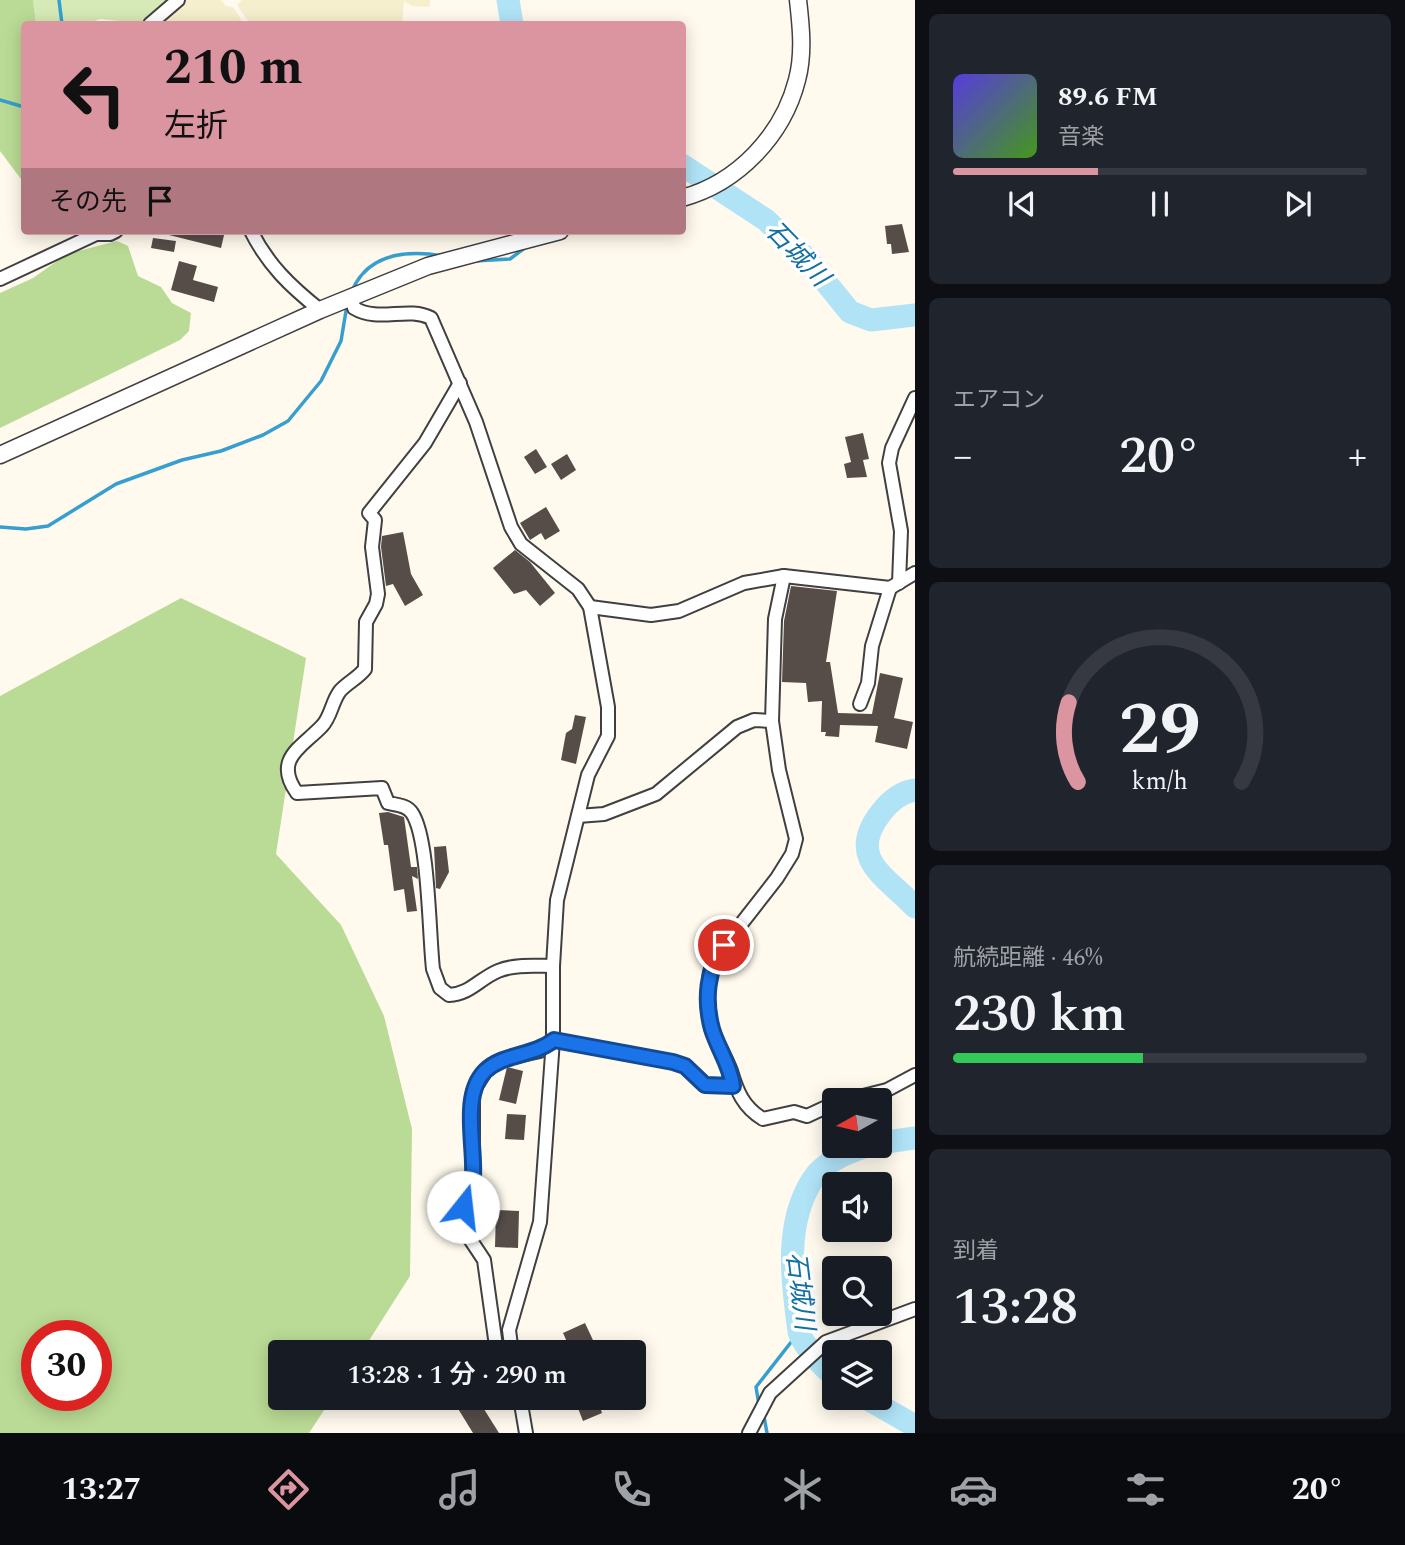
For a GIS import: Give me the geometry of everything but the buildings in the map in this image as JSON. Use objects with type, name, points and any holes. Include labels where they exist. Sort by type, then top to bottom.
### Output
[{"type":"street","points":[[154,21],[178,0]]},
{"type":"street","points":[[690,196],[729,177],[750,160],[778,127],[797,80],[802,36],[798,0]]},
{"type":"street","points":[[0,279],[90,235]]},
{"type":"street","points":[[253,235],[264,257],[287,284],[320,310]]},
{"type":"street","points":[[0,455],[320,310],[428,266],[545,235]]},
{"type":"street","points":[[352,298],[354,308],[368,314],[419,312],[431,318],[460,383],[511,527],[521,544],[578,589],[590,607],[608,707],[607,736],[588,775],[557,900],[553,966],[554,1040],[540,1222],[509,1330],[510,1340]]},
{"type":"street","points":[[460,383],[425,443],[369,513],[375,520],[372,547],[378,594],[366,622],[365,669],[339,692],[324,724],[294,752],[287,766],[288,774],[298,793],[382,788],[388,803],[403,806],[413,814],[422,842],[433,969],[440,988],[449,995],[463,995],[498,971],[518,965],[553,966]]},
{"type":"street","points":[[860,704],[868,683],[872,646],[895,586],[901,531],[889,463],[892,448],[915,398]]},
{"type":"street","points":[[590,607],[651,615],[679,611],[744,583],[784,576],[895,586],[915,573]]},
{"type":"street","points":[[784,576],[775,619],[772,721],[779,770],[796,839],[786,863],[719,952],[709,975],[712,1030],[731,1072],[733,1086],[753,1113],[763,1119],[794,1112],[807,1116],[822,1109]]},
{"type":"street","points":[[578,816],[604,814],[656,794],[737,727],[754,720],[772,721]]},
{"type":"street","points":[[494,1340],[484,1260],[466,1233],[463,1207],[473,1178],[473,1091],[487,1069],[504,1059],[540,1051],[554,1040],[673,1062],[685,1066],[705,1085],[733,1086]]},
{"type":"street","points":[[891,1088],[915,1075]]},
{"type":"street","points":[[749,1433],[770,1393],[826,1342],[915,1309]]},
{"type":"street","points":[[522,1410],[526,1433]]},
{"type":"shaded area","points":[[178,0],[221,0],[226,6],[233,7],[242,21],[154,21]]},
{"type":"shaded area","points":[[242,0],[430,0],[430,7],[412,6],[404,1],[402,21],[248,21],[237,5]]},
{"type":"green space","points":[[0,0],[33,0],[36,21],[21,21],[21,179],[0,151]]},
{"type":"green space","points":[[33,0],[178,0],[154,21],[36,21]]},
{"type":"green space","points":[[117,241],[128,246],[138,276],[161,287],[172,303],[191,313],[189,331],[180,340],[0,428],[0,293],[33,278],[67,254]]},
{"type":"green space","points":[[181,598],[306,658],[276,854],[341,925],[384,1016],[412,1129],[410,1276],[369,1340],[268,1340],[268,1410],[324,1410],[309,1433],[0,1433],[0,696]]},
{"type":"waterway","points":[[59,0],[62,21]]},
{"type":"waterway","name":"石城川","points":[[508,0],[512,21]]},
{"type":"waterway","points":[[0,100],[21,106]]},
{"type":"waterway","name":"石城川","points":[[686,168],[766,220],[806,258],[850,312],[871,320],[915,315]]},
{"type":"waterway","points":[[475,261],[510,259],[526,247]]},
{"type":"waterway","points":[[352,291],[368,269],[390,257],[403,254],[443,256]]},
{"type":"waterway","points":[[0,527],[26,529],[48,526],[116,484],[182,460],[221,451],[263,435],[288,421],[321,381],[341,341],[347,305]]},
{"type":"waterway","name":"石城川","points":[[915,790],[900,795],[887,805],[871,830],[867,843],[874,866],[915,907]]},
{"type":"waterway","name":"石城川","points":[[892,1141],[915,1138]]},
{"type":"waterway","name":"石城川","points":[[822,1364],[804,1342],[799,1331],[792,1253],[798,1214],[804,1196],[818,1173],[837,1158]]},
{"type":"waterway","points":[[759,1405],[756,1387],[799,1332]]},
{"type":"waterway","name":"石城川","points":[[887,1410],[915,1426]]},
{"type":"waterway","points":[[763,1411],[767,1433]]},
{"type":"route","points":[[463,1207],[473,1178],[473,1091],[487,1069],[504,1059],[540,1051],[554,1040],[648,1060],[673,1062],[685,1066],[705,1085],[733,1086],[731,1072],[712,1030],[709,1005],[709,975],[713,960],[724,945]]}]
